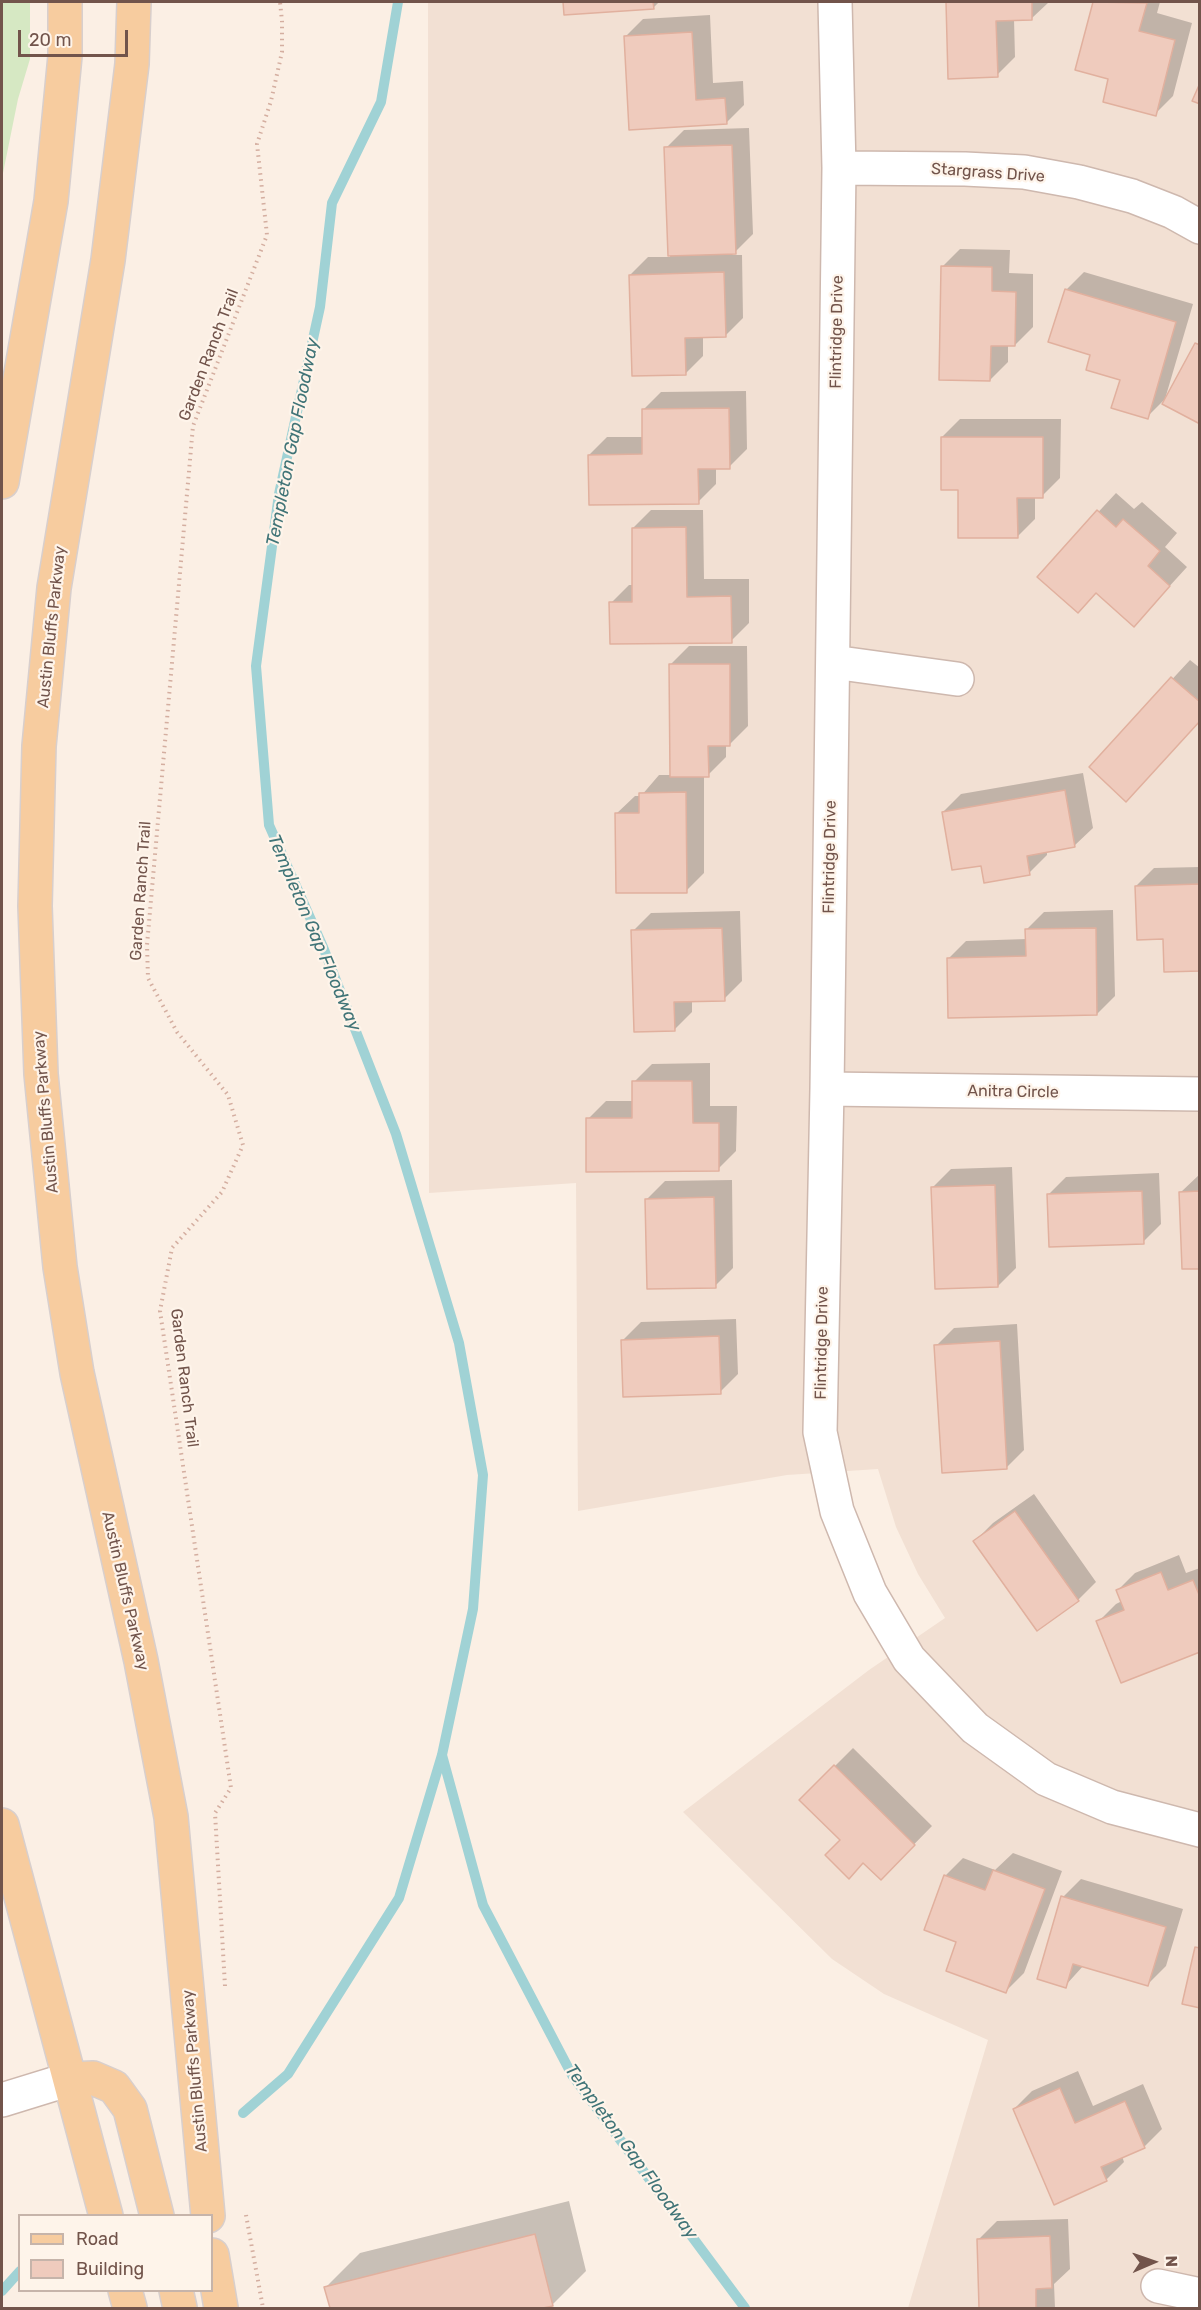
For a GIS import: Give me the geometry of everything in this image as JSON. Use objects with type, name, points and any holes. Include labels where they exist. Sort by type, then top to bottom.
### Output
[{"type":"main road","points":[[2,482],[51,201],[65,56],[65,2]]},
{"type":"main road","name":"Austin Bluffs Parkway","points":[[134,2],[132,64],[108,260],[54,588],[39,746],[35,917],[41,1074],[60,1266],[77,1373],[141,1661],[171,1817],[208,2214]]},
{"type":"main road","points":[[2,1825],[105,2214]]},
{"type":"main road","points":[[70,2079],[93,2078],[114,2087],[130,2109],[156,2214]]},
{"type":"main road","points":[[213,2261],[221,2308]]},
{"type":"main road","points":[[126,2292],[130,2308]]},
{"type":"main road","points":[[176,2292],[180,2308]]},
{"type":"street","name":"Flintridge Drive","points":[[836,2],[839,168],[827,1089],[820,1432],[837,1511],[870,1593],[909,1659],[975,1728],[1047,1779],[1112,1807],[1200,1830]]},
{"type":"street","name":"Stargrass Drive","points":[[839,168],[1024,172],[1079,182],[1132,196],[1173,212],[1200,227]]},
{"type":"street","points":[[833,662],[957,679]]},
{"type":"street","name":"Anitra Circle","points":[[827,1089],[1200,1094]]},
{"type":"street","points":[[2,2100],[70,2079]]},
{"type":"street","points":[[1158,2286],[1200,2295]]},
{"type":"path","name":"Garden Ranch Trail","points":[[225,1987],[214,1813],[231,1788],[160,1311],[172,1248],[222,1192],[243,1145],[228,1095],[177,1032],[148,978],[147,945],[193,426],[267,235],[257,144],[271,101],[282,52],[280,2]]},
{"type":"path","points":[[245,2214],[262,2308]]},
{"type":"shaded area","points":[[428,2],[1199,2],[1199,2308],[908,2308],[988,2040],[884,1994],[832,1959],[683,1812],[869,1670],[945,1618],[918,1574],[896,1527],[878,1469],[787,1475],[578,1511],[576,1183],[429,1193]]},
{"type":"green space","points":[[2,2],[30,2],[30,59],[18,99],[2,178]]},
{"type":"building","points":[[563,2],[653,2],[654,9],[564,15]]},
{"type":"building","points":[[946,2],[1032,2],[1032,20],[996,21],[998,77],[948,79]]},
{"type":"building","points":[[1093,2],[1147,3],[1139,31],[1175,40],[1156,116],[1103,102],[1108,79],[1075,70]]},
{"type":"building","points":[[692,32],[696,100],[725,98],[727,124],[629,130],[624,36]]},
{"type":"building","points":[[1200,83],[1200,104],[1192,101]]},
{"type":"building","points":[[732,145],[736,254],[668,256],[664,147]]},
{"type":"building","points":[[941,266],[992,267],[992,291],[1016,292],[1015,346],[991,346],[990,381],[939,380]]},
{"type":"building","points":[[724,272],[726,337],[685,338],[686,375],[632,376],[629,275]]},
{"type":"building","points":[[1065,289],[1176,322],[1148,419],[1111,408],[1120,380],[1086,370],[1090,355],[1048,342]]},
{"type":"building","points":[[1195,343],[1200,345],[1200,424],[1162,404]]},
{"type":"building","points":[[729,408],[730,469],[698,469],[699,504],[589,505],[588,455],[642,454],[642,409]]},
{"type":"building","points":[[941,437],[1043,437],[1043,498],[1017,498],[1018,538],[958,538],[958,490],[941,490]]},
{"type":"building","points":[[1097,510],[1116,527],[1123,519],[1160,551],[1148,566],[1170,586],[1134,627],[1096,593],[1078,613],[1037,577]]},
{"type":"building","points":[[686,527],[687,597],[731,596],[732,643],[610,644],[609,602],[632,602],[632,528]]},
{"type":"building","points":[[669,664],[730,664],[730,746],[708,746],[709,777],[670,777]]},
{"type":"building","points":[[1171,677],[1200,702],[1200,721],[1126,802],[1089,767]]},
{"type":"building","points":[[1065,790],[1075,847],[1027,856],[1030,875],[984,883],[981,866],[952,870],[942,812]]},
{"type":"building","points":[[686,792],[687,893],[616,893],[615,813],[639,813],[639,793]]},
{"type":"building","points":[[1200,884],[1200,971],[1164,972],[1163,939],[1137,940],[1135,886]]},
{"type":"building","points":[[722,928],[725,1001],[674,1002],[675,1031],[634,1032],[631,930]]},
{"type":"building","points":[[1096,928],[1097,1015],[948,1018],[947,958],[1026,956],[1025,929]]},
{"type":"building","points":[[632,1081],[692,1081],[693,1123],[719,1123],[719,1171],[586,1172],[586,1118],[632,1118]]},
{"type":"building","points":[[995,1185],[998,1287],[935,1289],[931,1187]]},
{"type":"building","points":[[1142,1191],[1144,1244],[1049,1247],[1047,1194]]},
{"type":"building","points":[[1200,1191],[1200,1269],[1182,1269],[1179,1192]]},
{"type":"building","points":[[714,1197],[716,1288],[647,1289],[645,1199]]},
{"type":"building","points":[[719,1336],[721,1394],[623,1397],[621,1340]]},
{"type":"building","points":[[1000,1341],[1007,1469],[942,1473],[934,1345]]},
{"type":"building","points":[[1015,1511],[1079,1601],[1037,1631],[973,1541]]},
{"type":"building","points":[[1161,1572],[1168,1590],[1193,1580],[1200,1597],[1200,1652],[1121,1683],[1096,1621],[1124,1610],[1116,1590]]},
{"type":"building","points":[[834,1765],[915,1845],[881,1880],[863,1863],[849,1879],[825,1855],[840,1840],[799,1800]]},
{"type":"building","points":[[993,1870],[1045,1889],[1006,1993],[946,1971],[956,1942],[924,1930],[944,1875],[985,1890]]},
{"type":"building","points":[[1061,1896],[1166,1927],[1148,1986],[1073,1964],[1066,1988],[1037,1979]]},
{"type":"building","points":[[1195,1947],[1200,1948],[1200,2008],[1182,2004]]},
{"type":"building","points":[[1060,2088],[1075,2123],[1125,2101],[1145,2148],[1101,2167],[1107,2181],[1054,2205],[1013,2109]]},
{"type":"building","points":[[535,2234],[553,2306],[543,2308],[330,2308],[324,2287]]},
{"type":"building","points":[[1050,2236],[1052,2288],[1036,2289],[1036,2308],[979,2308],[977,2239]]},
{"type":"waterway","name":"Templeton Gap Floodway","points":[[243,2113],[288,2074],[399,1898],[442,1755],[473,1609],[483,1475],[459,1343],[396,1134],[323,947],[269,825],[256,666],[279,494],[320,307],[332,203],[381,102],[398,2]]},
{"type":"waterway","name":"Templeton Gap Floodway","points":[[442,1755],[483,1905],[572,2075],[745,2308]]},
{"type":"waterway","name":"Templeton Gap Floodway","points":[[2,2291],[18,2273]]}]
